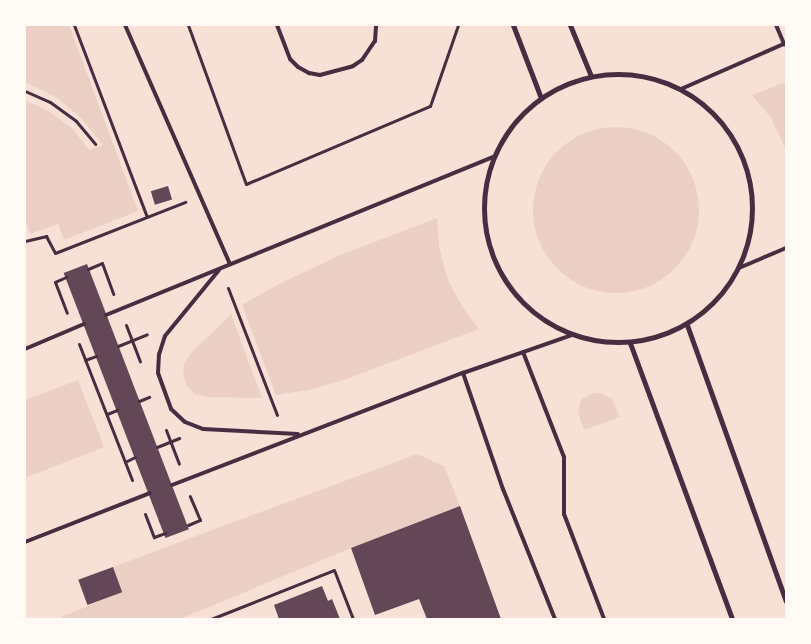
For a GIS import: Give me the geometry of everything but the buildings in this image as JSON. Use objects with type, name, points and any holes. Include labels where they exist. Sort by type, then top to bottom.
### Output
[{"type":"street","points":[[513,25],[541,98]]},
{"type":"street","points":[[570,25],[591,76]]},
{"type":"street","points":[[615,73],[660,80],[681,89],[703,104],[721,122],[736,143],[746,167],[752,192],[752,218],[748,244],[739,268],[726,290],[708,309],[687,324],[650,340],[630,343],[591,340],[572,335],[548,323],[526,307],[508,286],[495,263],[487,237],[484,210],[486,183],[494,157],[513,124],[541,98],[565,84],[591,76],[615,73]]},
{"type":"street","points":[[687,324],[786,601]]},
{"type":"street","points":[[630,343],[732,619]]},
{"type":"lane","points":[[125,25],[230,264]]},
{"type":"lane","points":[[277,25],[290,59],[298,68],[320,75],[353,66],[362,60],[375,41],[376,25]]},
{"type":"lane","points":[[681,89],[785,44],[776,25]]},
{"type":"lane","points":[[106,315],[494,157]]},
{"type":"lane","points":[[739,268],[786,248]]},
{"type":"lane","points":[[220,268],[166,336],[158,354],[158,373],[171,409],[185,422],[203,430],[301,434]]},
{"type":"lane","points":[[25,349],[84,324]]},
{"type":"lane","points":[[172,485],[463,373],[572,335]]},
{"type":"lane","points":[[523,352],[564,456],[564,514],[604,619]]},
{"type":"lane","points":[[463,373],[503,489],[555,619]]},
{"type":"lane","points":[[25,542],[150,494]]},
{"type":"path","points":[[74,25],[147,217]]},
{"type":"path","points":[[188,25],[246,184],[430,106],[458,25]]},
{"type":"path","points":[[25,91],[50,102],[70,116],[95,144]]},
{"type":"path","points":[[25,241],[46,236],[55,254],[200,196]]},
{"type":"path","points":[[220,268],[284,433]]},
{"type":"path","points":[[66,278],[55,282],[106,415],[154,537],[165,533]]},
{"type":"path","points":[[85,360],[96,356]]},
{"type":"path","points":[[106,415],[118,410]]},
{"type":"path","points":[[125,462],[136,457]]},
{"type":"path","points":[[211,619],[334,570],[353,619]]},
{"type":"shaded area","points":[[25,25],[69,25],[138,211],[64,240],[58,224],[30,234],[25,221],[25,100],[50,112],[72,128],[89,150],[103,145],[81,118],[57,98],[25,82]]},
{"type":"shaded area","points":[[786,82],[786,150],[771,118],[752,95]]},
{"type":"shaded area","points":[[616,127],[640,131],[655,137],[680,158],[689,171],[695,186],[699,210],[695,234],[689,249],[668,274],[655,283],[640,289],[616,293],[592,289],[577,283],[552,262],[543,249],[537,234],[533,210],[537,186],[543,171],[564,146],[577,137],[592,131]]},
{"type":"shaded area","points":[[437,218],[439,247],[448,280],[462,306],[479,329],[344,380],[308,390],[276,395],[242,305],[277,285],[340,255]]},
{"type":"shaded area","points":[[231,314],[262,398],[207,397],[195,394],[187,386],[183,375],[184,364],[190,354]]},
{"type":"shaded area","points":[[78,380],[104,447],[25,478],[25,400]]},
{"type":"shaded area","points":[[594,393],[600,393],[612,399],[620,417],[584,430],[578,412],[579,406],[582,399]]},
{"type":"shaded area","points":[[417,454],[444,466],[460,506],[351,548],[180,619],[61,619],[61,617],[122,592],[113,567]]}]
